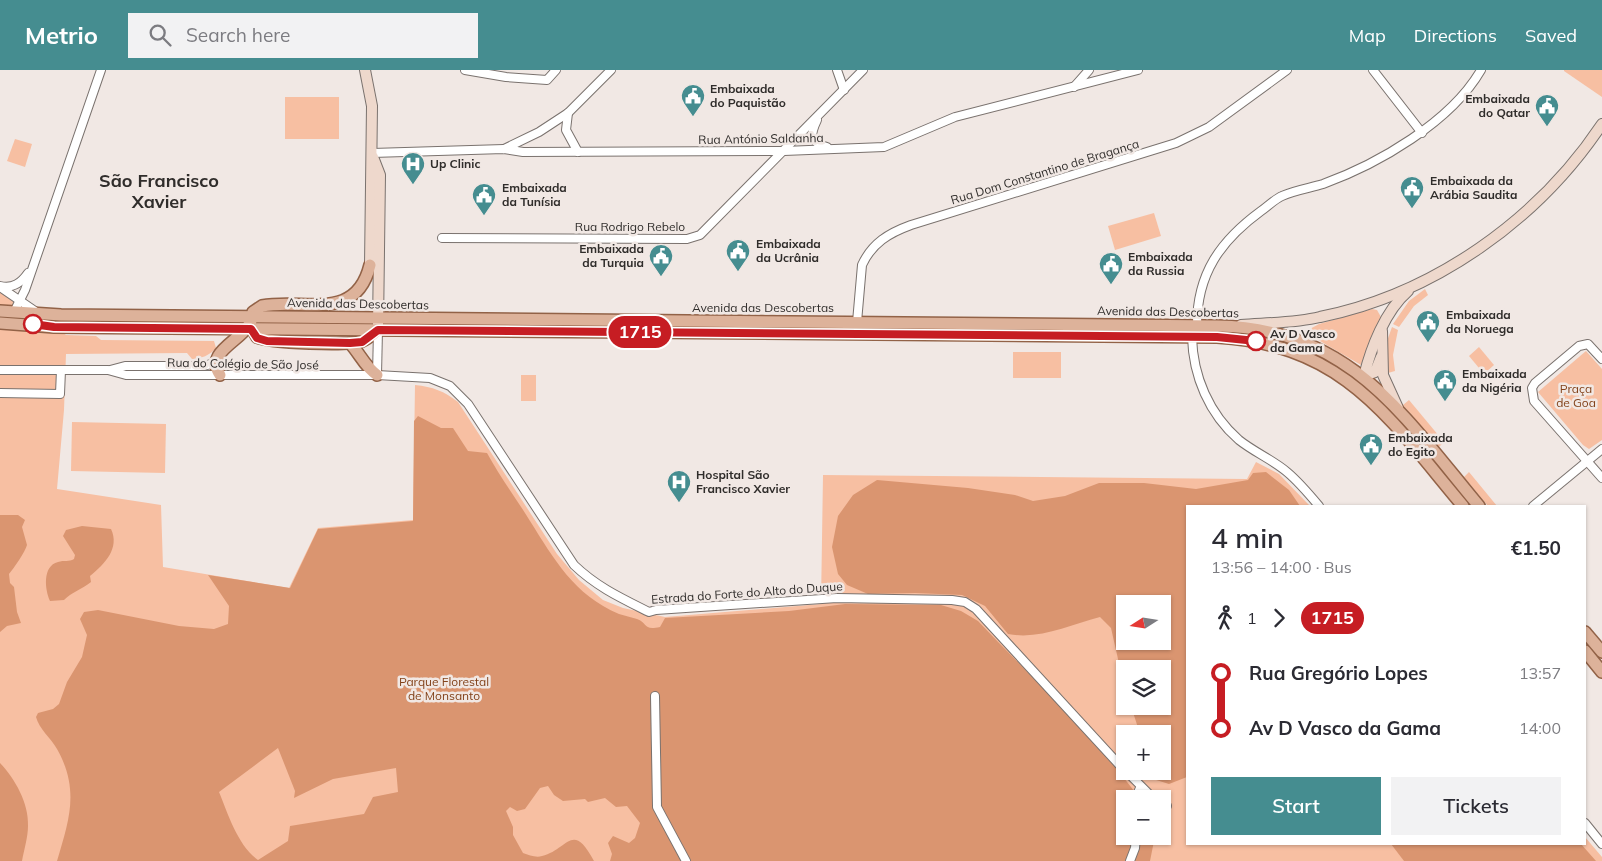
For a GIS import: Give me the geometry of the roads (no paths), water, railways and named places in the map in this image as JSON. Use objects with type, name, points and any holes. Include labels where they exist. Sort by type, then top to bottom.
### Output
[{"type":"main road","points":[[220,375],[215,363],[217,357],[249,324],[257,308],[267,305],[331,305],[346,300],[358,291],[364,282],[370,265]]},
{"type":"main road","points":[[331,305],[347,318]]},
{"type":"main road","name":"Avenida das Descobertas","points":[[0,311],[249,324],[857,322],[1235,326],[1270,331],[1303,341],[1335,357],[1364,376],[1401,413],[1478,505]]},
{"type":"main road","points":[[1,324],[14,312]]},
{"type":"main road","name":"Avenida das Descobertas","points":[[1,324],[54,327],[201,328],[347,318],[378,324],[1242,339],[1283,348],[1329,368],[1356,386],[1381,409],[1462,505]]},
{"type":"main road","points":[[249,324],[257,338],[267,341],[350,343],[362,342],[378,324]]},
{"type":"main road","points":[[201,328],[216,335],[225,348]]},
{"type":"main road","points":[[350,343],[368,369],[377,375]]},
{"type":"main road","points":[[1356,386],[1364,376]]},
{"type":"main road","points":[[1586,633],[1602,652]]},
{"type":"main road","points":[[1586,653],[1602,672]]},
{"type":"street","points":[[14,312],[20,302],[77,145],[101,70]]},
{"type":"street","points":[[365,70],[372,106],[370,265]]},
{"type":"street","points":[[465,70],[506,77],[547,80],[556,70]]},
{"type":"street","points":[[504,149],[538,132],[568,113],[611,70]]},
{"type":"street","points":[[837,70],[844,90]]},
{"type":"street","name":"Rua Rodrigo Rebelo","points":[[442,238],[687,239],[700,235],[863,70]]},
{"type":"street","points":[[1072,88],[1089,70]]},
{"type":"street","points":[[1115,70],[1123,74]]},
{"type":"street","name":"Rua António Saldanha","points":[[372,153],[504,149],[524,152],[784,151],[884,147],[955,117],[1138,70]]},
{"type":"street","name":"Rua Dom Constantino de Bragança","points":[[857,322],[862,265],[882,238],[911,225],[1176,143],[1209,127],[1287,70]]},
{"type":"street","points":[[1373,70],[1422,133]]},
{"type":"street","points":[[1197,325],[1197,304],[1205,277],[1220,249],[1241,226],[1282,196],[1324,183],[1374,162],[1422,133],[1473,85],[1481,70]]},
{"type":"street","points":[[568,113],[566,130],[578,152]]},
{"type":"street","points":[[820,114],[811,133],[812,140],[816,144],[836,150]]},
{"type":"street","points":[[1364,376],[1374,344],[1403,295],[1421,282],[1460,260],[1515,221],[1564,174],[1602,124]]},
{"type":"street","points":[[372,153],[380,175],[377,375]]},
{"type":"street","points":[[0,287],[18,284],[32,267]]},
{"type":"street","points":[[1235,326],[1315,318],[1363,306],[1421,282]]},
{"type":"street","points":[[0,287],[20,302],[42,314]]},
{"type":"street","points":[[0,287],[13,300],[14,312]]},
{"type":"street","points":[[1363,306],[1379,307],[1384,314],[1381,358],[1386,385],[1401,413]]},
{"type":"street","points":[[1192,337],[1199,378],[1204,392],[1219,418],[1239,439],[1286,471],[1318,505]]},
{"type":"street","points":[[1602,359],[1588,344],[1579,346],[1535,383],[1532,388],[1534,401],[1602,478]]},
{"type":"street","points":[[1364,376],[1375,372],[1381,358]]},
{"type":"street","name":"Rua do Colégio de São José","points":[[0,370],[108,370],[125,366],[203,366],[215,363]]},
{"type":"street","points":[[0,393],[60,394],[61,370]]},
{"type":"street","name":"Rua do Colégio de São José","points":[[108,370],[126,375],[377,375]]},
{"type":"street","name":"Estrada do Forte do Alto do Duque","points":[[377,375],[430,378],[450,386],[460,394],[491,438],[564,553],[585,576],[611,595],[649,612],[837,598],[952,600],[965,602],[976,609],[1116,761]]},
{"type":"street","points":[[1534,505],[1602,449]]},
{"type":"street","points":[[655,696],[657,807],[686,861]]},
{"type":"street","name":"Estrada do Forte do Alto do Duque","points":[[1133,780],[1143,790]]},
{"type":"street","points":[[1586,824],[1602,844]]},
{"type":"street","points":[[1130,861],[1135,845]]},
{"type":"place","name":"Embaixada do Paquistão","points":[[693,117]]},
{"type":"place","name":"Embaixada do Qatar","points":[[1547,127]]},
{"type":"place","name":"Up Clinic","points":[[413,185]]},
{"type":"place","name":"Embaixada da Arábia Saudita","points":[[1412,209]]},
{"type":"place","name":"Embaixada da Tunísia","points":[[484,216]]},
{"type":"place","name":"Embaixada da Ucrânia","points":[[738,272]]},
{"type":"place","name":"Embaixada da Turquia","points":[[661,277]]},
{"type":"place","name":"Embaixada da Russia","points":[[1111,285]]},
{"type":"place","name":"Av D Vasco da Gama","points":[[1256,341]]},
{"type":"place","name":"Embaixada da Noruega","points":[[1428,343]]},
{"type":"place","name":"Embaixada da Nigéria","points":[[1445,402]]},
{"type":"place","name":"Embaixada do Egito","points":[[1371,466]]},
{"type":"place","name":"Hospital São Francisco Xavier","points":[[679,503]]},
{"type":"district","name":"São Francisco Xavier","points":[[159,191]]},
{"type":"park label","name":"Praça de Goa","points":[[1576,396]]},
{"type":"park label","name":"Parque Florestal de Monsanto","points":[[444,689]]}]
